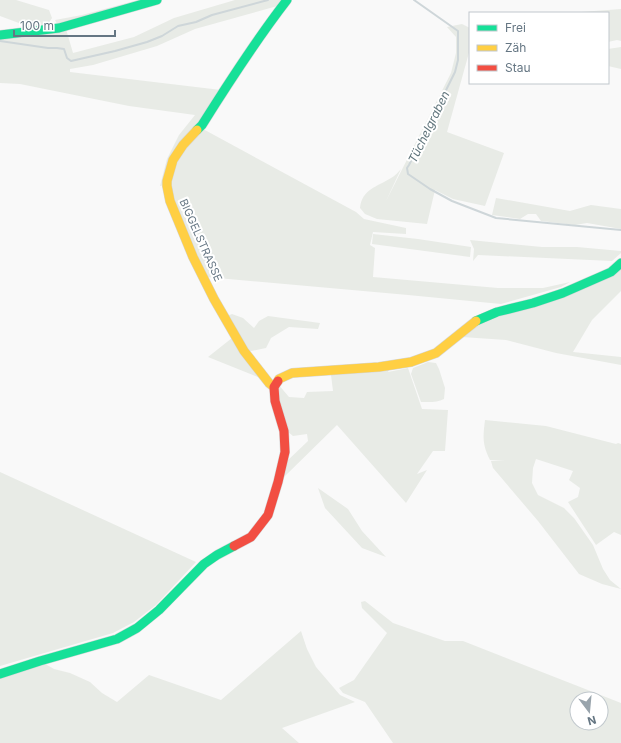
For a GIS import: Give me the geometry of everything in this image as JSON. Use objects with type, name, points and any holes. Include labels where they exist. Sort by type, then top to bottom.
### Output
[{"type":"street","points":[[0,35],[59,28],[157,0]]},
{"type":"street","name":"BIGGELSTRASSE","points":[[274,387],[269,383],[244,351],[214,298],[193,257],[170,201],[167,186],[173,160],[183,145],[202,125],[231,78],[266,27],[287,0]]},
{"type":"street","points":[[0,674],[40,660],[117,639],[137,628],[159,610],[204,564],[251,537],[268,515],[285,452],[284,431],[275,401],[274,387],[279,379],[292,373],[379,367],[411,362],[436,353],[478,320],[497,312],[533,303],[563,293],[611,272],[621,263]]},
{"type":"shaded area","points":[[0,0],[16,0],[49,10],[52,18],[46,27],[35,29],[0,16]]},
{"type":"shaded area","points":[[138,0],[151,0],[58,26],[55,20],[82,15]]},
{"type":"shaded area","points":[[235,0],[284,0],[281,5],[195,29],[157,46],[93,65],[70,69],[70,72],[221,90],[200,123],[182,143],[165,185],[160,186],[167,159],[179,135],[195,115],[129,106],[20,84],[0,83],[0,39],[66,29],[73,53],[134,37],[174,18]]},
{"type":"shaded area","points":[[621,9],[621,41],[617,40],[609,42],[609,12],[580,12]]},
{"type":"shaded area","points":[[462,24],[469,28],[469,53],[447,132],[504,153],[485,206],[453,199],[435,190],[427,224],[377,219],[365,214],[360,208],[361,202],[371,189],[395,175],[401,169],[386,201],[451,73],[456,53],[456,37],[447,27]]},
{"type":"shaded area","points":[[621,47],[621,69],[609,66],[609,49]]},
{"type":"shaded area","points":[[203,129],[356,212],[364,219],[406,228],[406,234],[373,232],[370,245],[375,248],[373,277],[498,288],[543,288],[570,282],[561,287],[501,304],[206,277],[173,200],[171,182],[176,160],[185,146]]},
{"type":"shaded area","points":[[496,198],[570,211],[591,205],[621,209],[621,229],[587,223],[575,225],[541,221],[536,214],[528,214],[520,219],[492,215]]},
{"type":"shaded area","points":[[373,234],[471,247],[470,257],[372,244]]},
{"type":"shaded area","points":[[470,240],[542,247],[577,247],[621,251],[621,253],[612,261],[478,255],[473,261],[474,249]]},
{"type":"shaded area","points":[[621,269],[621,291],[592,320],[573,352],[621,357],[621,365],[556,353],[506,340],[462,337],[480,322],[612,274]]},
{"type":"shaded area","points":[[232,314],[243,318],[254,328],[259,321],[268,316],[320,323],[318,329],[289,327],[271,338],[266,348],[251,351],[246,350],[227,316]]},
{"type":"shaded area","points":[[232,338],[263,379],[208,357]]},
{"type":"shaded area","points":[[428,362],[436,363],[439,369],[445,388],[444,399],[435,402],[421,402],[411,374],[413,368]]},
{"type":"shaded area","points":[[408,368],[422,409],[448,410],[445,451],[433,451],[417,474],[427,470],[406,503],[337,425],[283,478],[286,462],[308,441],[307,434],[293,436],[287,431],[277,401],[278,384],[289,397],[304,398],[307,392],[333,391],[331,375],[389,370],[388,372]]},
{"type":"shaded area","points":[[485,420],[546,426],[621,444],[621,535],[614,532],[596,545],[568,502],[578,497],[580,488],[569,480],[573,471],[536,459],[533,468],[532,483],[538,495],[564,508],[574,518],[593,545],[603,569],[610,580],[621,589],[602,584],[579,574],[538,521],[493,468],[491,461],[505,461],[490,460],[484,440]]},
{"type":"shaded area","points":[[0,472],[196,562],[156,605],[134,622],[113,633],[0,666]]},
{"type":"shaded area","points":[[318,488],[348,509],[362,531],[386,557],[362,548],[325,508]]},
{"type":"shaded area","points":[[365,601],[393,623],[445,641],[463,641],[590,691],[569,691],[569,731],[609,731],[609,698],[621,703],[621,743],[393,743],[365,702],[343,693],[339,688],[354,680],[387,633],[362,608],[361,602]]},
{"type":"shaded area","points":[[301,631],[307,649],[316,667],[340,695],[355,702],[282,728],[299,743],[0,743],[0,674],[40,661],[54,669],[70,673],[90,682],[102,693],[117,702],[149,675],[221,700]]},
{"type":"waterway","points":[[0,41],[64,49],[67,58],[71,61],[147,42],[162,36],[178,26],[268,0]]},
{"type":"waterway","name":"Tüchelgraben","points":[[414,0],[458,31],[458,60],[455,72],[407,168],[408,174],[430,189],[452,201],[496,218],[621,230]]},
{"type":"traffic: fast","points":[[0,35],[59,28],[157,0]]},
{"type":"traffic: fast","points":[[197,130],[202,125],[254,46],[287,0]]},
{"type":"traffic: fast","points":[[476,321],[497,312],[533,303],[563,293],[611,272],[621,263]]},
{"type":"traffic: fast","points":[[0,674],[117,639],[137,628],[159,610],[204,564],[234,546]]},
{"type":"traffic: slow","points":[[197,130],[183,145],[173,160],[167,181],[170,201],[193,257],[214,299],[244,351],[269,383],[274,387]]},
{"type":"traffic: slow","points":[[278,381],[279,379],[292,373],[379,367],[411,362],[436,353],[476,321]]},
{"type":"traffic: jam","points":[[234,546],[251,537],[268,515],[278,482],[285,452],[284,431],[275,401],[274,387],[278,381]]}]
